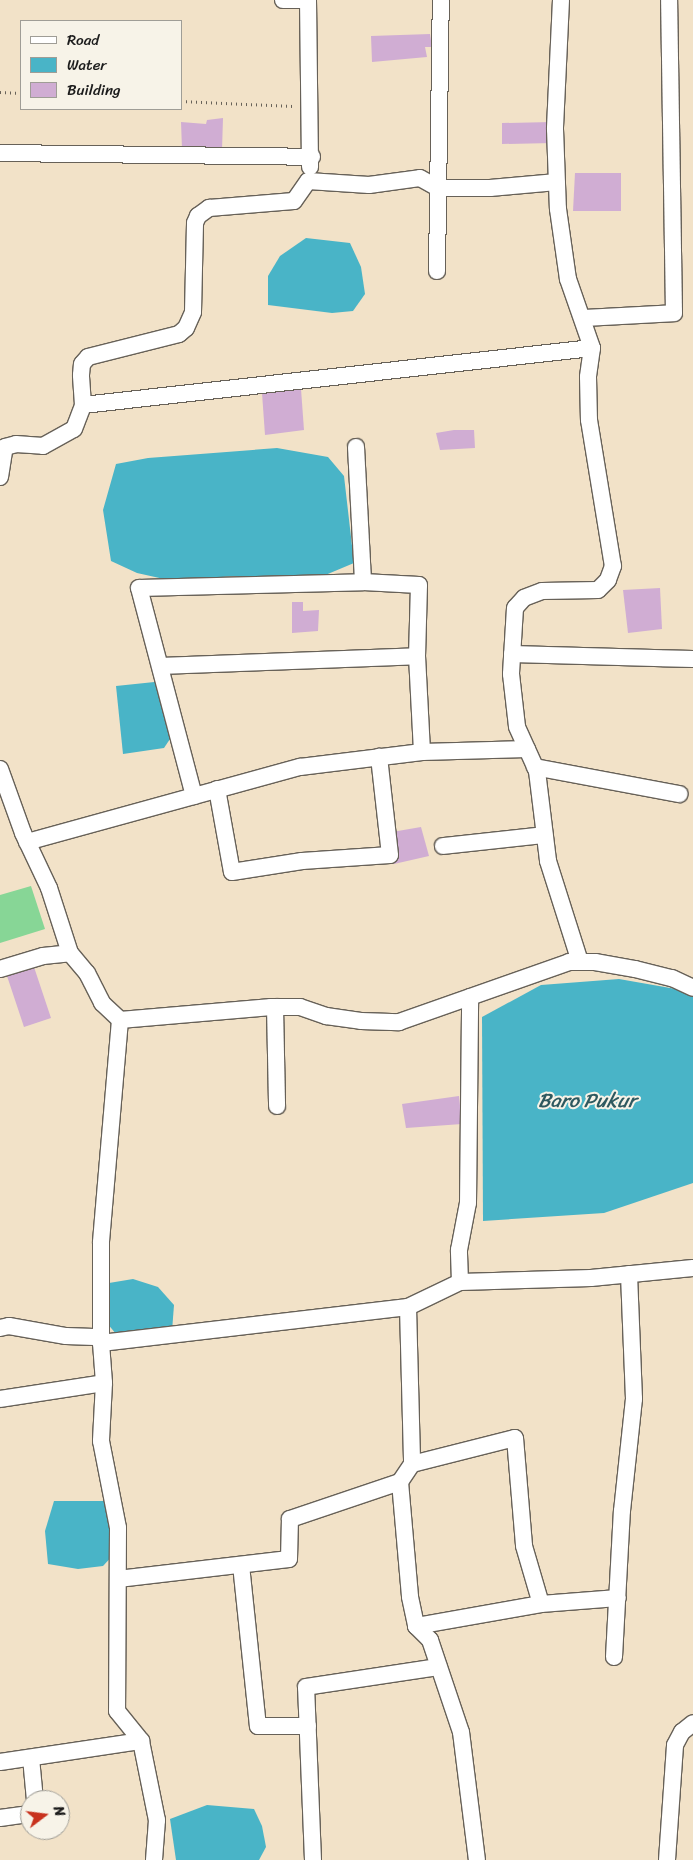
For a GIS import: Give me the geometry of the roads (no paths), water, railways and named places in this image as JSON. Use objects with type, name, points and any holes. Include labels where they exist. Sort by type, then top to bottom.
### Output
[{"type":"street","points":[[0,477],[3,445],[43,446],[74,430],[83,405],[82,364],[88,357],[179,334],[191,320],[198,216],[209,208],[294,200],[308,181],[312,157],[309,107],[308,0],[282,0]]},
{"type":"street","points":[[436,271],[441,0]]},
{"type":"street","points":[[561,0],[555,120],[557,182],[568,279],[592,348],[588,377],[590,430],[613,566],[608,580],[598,590],[542,591],[524,598],[515,608],[512,654],[517,727],[535,767],[548,861],[580,962]]},
{"type":"street","points":[[583,318],[674,313],[669,0]]},
{"type":"street","points":[[0,153],[312,157]]},
{"type":"street","points":[[308,181],[369,185],[420,178],[438,188],[490,188],[557,182]]},
{"type":"street","points":[[83,405],[592,348]]},
{"type":"street","points":[[356,448],[363,582]]},
{"type":"street","points":[[194,796],[139,588],[363,582],[419,585],[417,656],[422,752]]},
{"type":"street","points":[[512,654],[693,659]]},
{"type":"street","points":[[160,666],[417,656]]},
{"type":"street","points":[[27,842],[300,767],[422,752],[527,749]]},
{"type":"street","points":[[217,789],[232,872],[302,861],[390,855],[379,757]]},
{"type":"street","points":[[535,767],[679,794]]},
{"type":"street","points":[[0,769],[27,842],[49,888],[70,953],[87,974],[102,1003],[120,1020],[275,1007],[300,1007],[326,1016],[361,1022],[399,1022],[569,962],[635,968],[672,978],[693,988]]},
{"type":"street","points":[[443,846],[544,835]]},
{"type":"street","points":[[0,969],[43,956],[70,953]]},
{"type":"street","points":[[460,1282],[459,1250],[468,1203],[470,997]]},
{"type":"street","points":[[275,1007],[278,1106]]},
{"type":"street","points":[[120,1020],[101,1244],[101,1340],[104,1383],[101,1441],[118,1528],[117,1711],[141,1741],[157,1820],[154,1860]]},
{"type":"street","points":[[0,1328],[9,1326],[101,1340],[408,1307],[460,1282],[508,1283],[693,1268]]},
{"type":"street","points":[[614,1657],[634,1398],[629,1274]]},
{"type":"street","points":[[408,1307],[412,1464],[400,1482],[403,1538],[416,1626],[430,1640],[461,1732],[477,1860]]},
{"type":"street","points":[[0,1399],[104,1383]]},
{"type":"street","points":[[412,1464],[474,1446],[515,1438],[524,1546],[541,1604]]},
{"type":"street","points":[[118,1579],[289,1559],[290,1519],[400,1482]]},
{"type":"street","points":[[240,1565],[258,1726],[308,1726]]},
{"type":"street","points":[[416,1626],[541,1604],[618,1598]]},
{"type":"street","points":[[313,1860],[306,1687],[438,1667]]},
{"type":"street","points":[[667,1860],[675,1745],[682,1732],[693,1724]]},
{"type":"street","points":[[0,1762],[141,1741]]},
{"type":"street","points":[[31,1758],[34,1790]]},
{"type":"street","points":[[0,1818],[20,1815]]},
{"type":"water","points":[[306,238],[350,243],[361,267],[365,294],[353,311],[332,313],[268,305],[268,276],[280,256]]},
{"type":"water","points":[[277,448],[328,457],[344,476],[354,563],[323,576],[295,580],[235,576],[173,581],[137,573],[111,561],[103,510],[116,464],[148,458]]},
{"type":"water","points":[[164,681],[176,730],[164,748],[123,754],[116,686]]},
{"type":"water","name":"Baro Pukur","points":[[619,979],[693,992],[693,1183],[604,1213],[483,1221],[482,1017],[541,985]]},
{"type":"water","points":[[133,1279],[158,1287],[174,1305],[172,1331],[116,1334],[107,1323],[109,1283]]},
{"type":"water","points":[[54,1501],[105,1501],[115,1553],[103,1566],[78,1569],[48,1564],[45,1531]]},
{"type":"water","points":[[207,1805],[254,1809],[262,1826],[266,1847],[259,1860],[176,1860],[170,1819]]}]
